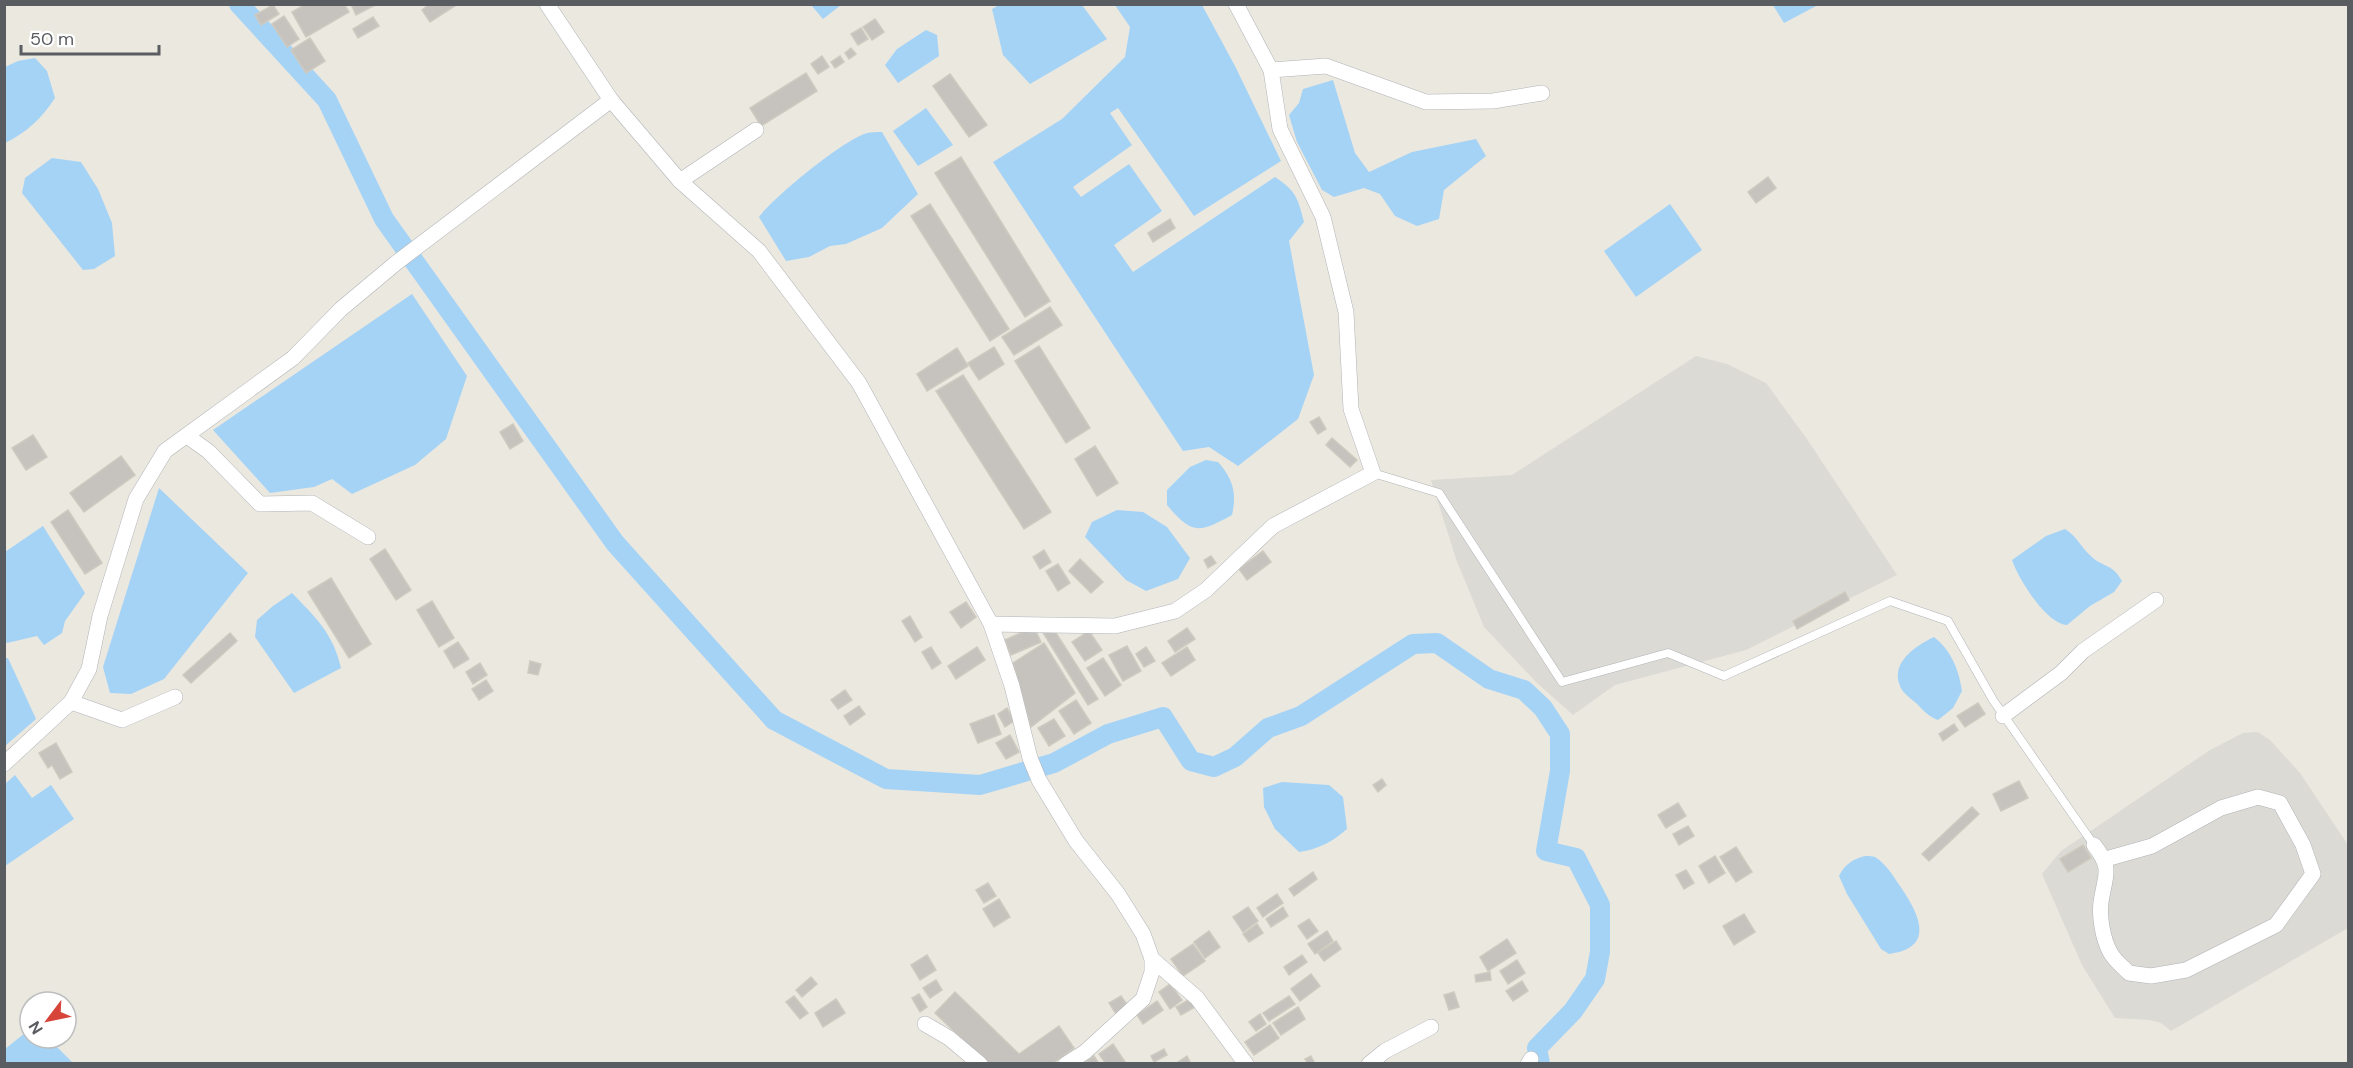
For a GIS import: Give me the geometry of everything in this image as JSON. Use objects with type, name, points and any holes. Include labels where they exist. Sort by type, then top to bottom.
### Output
[{"type":"street","points":[[547,4],[611,100],[680,181],[759,251],[860,383],[991,624],[1012,686],[1030,758],[1039,780],[1077,841],[1118,894],[1143,934],[1152,959],[1152,972],[1143,999],[1085,1052],[1066,1064]]},
{"type":"street","points":[[991,624],[1115,626],[1175,611],[1206,590],[1273,526],[1373,473],[1351,409],[1346,312],[1323,217],[1280,129],[1272,70],[1236,4]]},
{"type":"street","points":[[1272,70],[1326,66],[1426,102],[1493,101],[1542,93]]},
{"type":"street","points":[[4,764],[71,702],[89,669],[100,616],[136,499],[165,451],[293,358],[341,309],[396,263],[611,100]]},
{"type":"street","points":[[680,181],[756,130]]},
{"type":"street","points":[[187,436],[208,451],[260,504],[312,503],[368,537]]},
{"type":"street","points":[[2003,716],[2061,673],[2084,651],[2156,600]]},
{"type":"street","points":[[71,702],[122,720],[175,696]]},
{"type":"street","points":[[2094,845],[2106,859],[2106,881],[2100,904],[2103,929],[2110,953],[2129,973],[2151,976],[2186,970],[2276,925],[2313,874],[2303,845],[2280,803],[2258,797],[2221,808],[2152,846],[2106,859]]},
{"type":"street","points":[[1152,959],[1197,998],[1246,1064]]},
{"type":"street","points":[[925,1023],[949,1038],[980,1064]]},
{"type":"street","points":[[1369,1064],[1384,1052],[1431,1027]]},
{"type":"lane","points":[[1373,473],[1439,493],[1562,682],[1668,653],[1724,676],[1890,601],[1948,621],[2003,716],[2094,845]]},
{"type":"shaded area","points":[[1696,356],[1727,364],[1766,383],[1807,439],[1897,575],[1746,650],[1615,685],[1573,715],[1537,683],[1484,627],[1456,559],[1431,480],[1512,475]]},
{"type":"shaded area","points":[[2258,732],[2270,740],[2300,773],[2348,845],[2348,928],[2171,1031],[2161,1023],[2149,1020],[2115,1018],[2082,965],[2042,874],[2061,851],[2210,750],[2243,733]]},
{"type":"water","points":[[811,5],[841,5],[823,19]]},
{"type":"water","points":[[999,5],[1082,5],[1107,39],[1030,84],[1003,55],[992,9]]},
{"type":"water","points":[[1115,5],[1202,5],[1235,66],[1281,161],[1194,216],[1118,108],[1110,113],[1132,145],[1073,187],[1081,197],[1129,164],[1162,211],[1114,245],[1133,272],[1275,177],[1292,191],[1302,214],[1304,222],[1289,241],[1314,375],[1298,419],[1238,466],[1209,447],[1183,451],[993,162],[1062,119],[1125,57],[1130,27]]},
{"type":"water","points":[[1773,5],[1818,5],[1784,23]]},
{"type":"water","points":[[926,30],[937,35],[939,56],[898,83],[885,65],[897,49]]},
{"type":"water","points":[[35,58],[47,71],[55,98],[33,124],[20,135],[5,143],[5,67],[18,61]]},
{"type":"water","points":[[1333,80],[1355,153],[1369,172],[1412,152],[1476,139],[1486,156],[1444,190],[1439,219],[1417,226],[1395,216],[1380,194],[1364,188],[1334,197],[1322,190],[1297,142],[1289,115],[1299,103],[1303,89]]},
{"type":"water","points":[[926,108],[953,145],[918,166],[893,131]]},
{"type":"water","points":[[882,132],[918,194],[882,228],[846,244],[830,246],[809,257],[786,261],[759,217],[794,183],[826,157],[867,133]]},
{"type":"water","points":[[52,158],[81,162],[98,189],[112,223],[115,256],[94,269],[83,270],[22,193],[25,178]]},
{"type":"water","points":[[1670,204],[1702,250],[1636,297],[1604,251]]},
{"type":"water","points":[[412,294],[467,376],[446,439],[415,465],[352,494],[332,479],[314,487],[270,493],[213,430]]},
{"type":"water","points":[[1206,460],[1218,462],[1230,480],[1234,493],[1232,515],[1204,528],[1196,528],[1183,522],[1167,505],[1167,490],[1190,467]]},
{"type":"water","points":[[159,488],[248,573],[164,679],[131,694],[110,693],[103,667]]},
{"type":"water","points":[[1117,510],[1143,512],[1167,527],[1190,558],[1178,579],[1146,591],[1126,580],[1085,537],[1092,522]]},
{"type":"water","points":[[43,526],[85,593],[65,621],[62,633],[44,645],[37,636],[7,643],[4,640],[5,552]]},
{"type":"water","points":[[2065,529],[2073,535],[2088,554],[2115,571],[2122,581],[2114,592],[2090,606],[2067,625],[2059,623],[2042,609],[2020,578],[2012,560],[2046,536]]},
{"type":"water","points":[[292,593],[316,618],[328,635],[341,668],[294,693],[255,637],[257,620]]},
{"type":"water","points":[[1934,637],[1953,661],[1962,691],[1953,708],[1938,720],[1926,713],[1905,693],[1898,677],[1899,669],[1907,655]]},
{"type":"water","points":[[4,658],[8,658],[36,719],[5,746]]},
{"type":"water","points":[[15,775],[32,798],[51,785],[74,819],[5,866],[5,784]]},
{"type":"water","points":[[1282,782],[1329,785],[1343,797],[1347,829],[1325,844],[1299,852],[1275,829],[1264,807],[1263,788]]},
{"type":"water","points":[[1865,856],[1875,857],[1887,867],[1914,910],[1920,929],[1918,938],[1904,951],[1889,954],[1881,949],[1847,894],[1839,876],[1850,863]]},
{"type":"water","points":[[18,1039],[18,1050],[60,1050],[73,1063],[5,1063],[5,1049]]},
{"type":"building","points":[[306,4],[344,4],[349,12],[306,37],[292,12]]},
{"type":"building","points":[[351,4],[377,4],[356,15]]},
{"type":"building","points":[[430,4],[458,4],[430,22],[422,10]]},
{"type":"building","points":[[273,5],[279,14],[261,25],[255,15]]},
{"type":"building","points":[[284,16],[299,39],[287,47],[272,24]]},
{"type":"building","points":[[373,17],[379,26],[358,38],[353,29]]},
{"type":"building","points":[[875,19],[884,32],[872,40],[863,27]]},
{"type":"building","points":[[861,28],[868,39],[858,45],[851,34]]},
{"type":"building","points":[[310,38],[325,61],[306,73],[291,50]]},
{"type":"building","points":[[851,48],[856,54],[849,59],[845,53]]},
{"type":"building","points":[[822,56],[829,67],[818,74],[811,64]]},
{"type":"building","points":[[840,56],[844,62],[835,68],[831,62]]},
{"type":"building","points":[[806,73],[817,91],[761,126],[750,108]]},
{"type":"building","points":[[950,74],[987,125],[969,137],[933,86]]},
{"type":"building","points":[[961,157],[1050,301],[1025,317],[935,173]]},
{"type":"building","points":[[1768,177],[1776,188],[1756,203],[1748,192]]},
{"type":"building","points":[[930,204],[1009,329],[990,341],[911,216]]},
{"type":"building","points":[[1170,219],[1175,228],[1153,242],[1148,233]]},
{"type":"building","points":[[1050,307],[1062,325],[1014,355],[1002,337]]},
{"type":"building","points":[[1039,346],[1090,428],[1066,443],[1015,361]]},
{"type":"building","points":[[994,347],[1004,364],[979,380],[968,363]]},
{"type":"building","points":[[957,348],[968,366],[927,391],[917,374]]},
{"type":"building","points":[[963,375],[1051,512],[1024,529],[936,391]]},
{"type":"building","points":[[1319,417],[1326,429],[1318,434],[1310,422]]},
{"type":"building","points":[[513,424],[523,441],[510,449],[500,432]]},
{"type":"building","points":[[33,435],[47,457],[26,470],[12,448]]},
{"type":"building","points":[[1332,438],[1357,460],[1350,467],[1326,445]]},
{"type":"building","points":[[1095,446],[1118,483],[1097,496],[1075,459]]},
{"type":"building","points":[[121,456],[135,475],[84,512],[70,493]]},
{"type":"building","points":[[68,510],[102,563],[85,574],[51,522]]},
{"type":"building","points":[[385,549],[411,590],[396,600],[370,559]]},
{"type":"building","points":[[1044,550],[1051,562],[1040,569],[1033,557]]},
{"type":"building","points":[[1263,551],[1271,562],[1247,580],[1239,569]]},
{"type":"building","points":[[1211,556],[1216,563],[1208,568],[1204,560]]},
{"type":"building","points":[[1080,559],[1103,582],[1091,593],[1069,571]]},
{"type":"building","points":[[1058,564],[1070,583],[1058,591],[1046,571]]},
{"type":"building","points":[[331,578],[371,644],[349,658],[308,592]]},
{"type":"building","points":[[1845,592],[1849,600],[1797,629],[1793,621]]},
{"type":"building","points":[[432,601],[454,638],[439,647],[417,610]]},
{"type":"building","points":[[966,602],[976,617],[961,628],[950,612]]},
{"type":"building","points":[[910,616],[922,637],[915,642],[902,621]]},
{"type":"building","points":[[1051,625],[1098,699],[1088,705],[1042,631]]},
{"type":"building","points":[[1034,627],[1041,642],[1011,655],[1005,640]]},
{"type":"building","points":[[1187,628],[1195,639],[1175,652],[1168,641]]},
{"type":"building","points":[[1089,631],[1102,650],[1085,661],[1072,642]]},
{"type":"building","points":[[230,633],[237,641],[191,683],[183,675]]},
{"type":"building","points":[[458,642],[469,659],[454,668],[444,651]]},
{"type":"building","points":[[1044,643],[1075,693],[1031,727],[1013,663]]},
{"type":"building","points":[[1127,646],[1141,671],[1123,681],[1109,655]]},
{"type":"building","points":[[931,647],[941,663],[932,669],[922,652]]},
{"type":"building","points":[[977,647],[985,660],[956,679],[948,666]]},
{"type":"building","points":[[1146,647],[1155,661],[1144,667],[1136,654]]},
{"type":"building","points":[[1187,647],[1195,660],[1171,676],[1162,663]]},
{"type":"building","points":[[1103,658],[1121,685],[1105,696],[1087,668]]},
{"type":"building","points":[[530,661],[541,664],[538,675],[528,673]]},
{"type":"building","points":[[480,663],[487,675],[473,684],[466,672]]},
{"type":"building","points":[[486,680],[493,691],[479,700],[472,689]]},
{"type":"building","points":[[845,690],[852,700],[838,709],[831,700]]},
{"type":"building","points":[[1076,700],[1091,723],[1074,734],[1059,711]]},
{"type":"building","points":[[1978,703],[1985,714],[1965,727],[1957,716]]},
{"type":"building","points":[[859,706],[865,714],[850,725],[844,716]]},
{"type":"building","points":[[1007,708],[1014,721],[1005,727],[998,714]]},
{"type":"building","points":[[994,715],[1001,734],[978,743],[970,724]]},
{"type":"building","points":[[1054,719],[1065,736],[1049,746],[1038,728]]},
{"type":"building","points":[[1954,724],[1958,730],[1943,741],[1939,734]]},
{"type":"building","points":[[1010,735],[1019,752],[1006,759],[996,743]]},
{"type":"building","points":[[56,743],[72,772],[60,779],[52,765],[48,768],[39,753]]},
{"type":"building","points":[[1382,779],[1386,785],[1378,792],[1373,785]]},
{"type":"building","points":[[2019,781],[2028,798],[2001,811],[1993,794]]},
{"type":"building","points":[[1678,803],[1686,816],[1666,828],[1658,815]]},
{"type":"building","points":[[1972,807],[1979,814],[1929,861],[1922,854]]},
{"type":"building","points":[[1688,826],[1694,836],[1679,845],[1673,834]]},
{"type":"building","points":[[2083,845],[2091,858],[2068,872],[2060,859]]},
{"type":"building","points":[[1736,847],[1752,872],[1736,882],[1720,857]]},
{"type":"building","points":[[1715,856],[1725,873],[1709,883],[1699,866]]},
{"type":"building","points":[[1686,870],[1694,883],[1684,889],[1676,875]]},
{"type":"building","points":[[1313,872],[1317,879],[1294,896],[1289,889]]},
{"type":"building","points":[[988,883],[996,896],[984,903],[976,890]]},
{"type":"building","points":[[1277,894],[1283,903],[1263,917],[1257,908]]},
{"type":"building","points":[[999,899],[1010,917],[994,927],[983,909]]},
{"type":"building","points":[[1248,907],[1258,921],[1243,932],[1233,917]]},
{"type":"building","points":[[1283,907],[1288,916],[1271,927],[1266,919]]},
{"type":"building","points":[[1744,914],[1755,932],[1734,945],[1723,926]]},
{"type":"building","points":[[1309,919],[1318,931],[1307,939],[1298,926]]},
{"type":"building","points":[[1257,924],[1263,933],[1249,942],[1243,934]]},
{"type":"building","points":[[1209,931],[1220,947],[1205,958],[1194,942]]},
{"type":"building","points":[[1327,931],[1333,941],[1315,954],[1308,944]]},
{"type":"building","points":[[1507,939],[1516,953],[1488,971],[1480,957]]},
{"type":"building","points":[[1336,941],[1341,949],[1324,961],[1318,953]]},
{"type":"building","points":[[1193,944],[1205,961],[1183,976],[1171,959]]},
{"type":"building","points":[[927,955],[936,970],[920,980],[911,965]]},
{"type":"building","points":[[1302,955],[1307,962],[1289,975],[1284,967]]},
{"type":"building","points":[[1517,960],[1525,973],[1508,984],[1500,971]]},
{"type":"building","points":[[1490,972],[1491,980],[1476,982],[1475,975]]},
{"type":"building","points":[[1311,974],[1320,986],[1300,1001],[1291,989]]},
{"type":"building","points":[[811,977],[817,984],[802,997],[796,990]]},
{"type":"building","points":[[936,980],[942,990],[930,998],[923,988]]},
{"type":"building","points":[[1522,981],[1528,991],[1513,1001],[1506,991]]},
{"type":"building","points":[[1170,984],[1182,1000],[1170,1009],[1159,992]]},
{"type":"building","points":[[955,992],[1019,1054],[1059,1026],[1074,1048],[1052,1064],[988,1064],[935,1013]]},
{"type":"building","points":[[1454,992],[1459,1007],[1449,1010],[1444,995]]},
{"type":"building","points":[[919,994],[927,1007],[920,1012],[912,998]]},
{"type":"building","points":[[794,996],[808,1013],[800,1019],[786,1002]]},
{"type":"building","points":[[1121,996],[1128,1006],[1116,1014],[1109,1003]]},
{"type":"building","points":[[1289,996],[1295,1004],[1269,1021],[1263,1013]]},
{"type":"building","points":[[836,999],[845,1013],[823,1027],[815,1013]]},
{"type":"building","points":[[1190,999],[1195,1007],[1181,1015],[1176,1007]]},
{"type":"building","points":[[1157,1001],[1163,1010],[1143,1024],[1137,1015]]},
{"type":"building","points":[[1298,1007],[1305,1019],[1281,1035],[1273,1023]]},
{"type":"building","points":[[1260,1014],[1266,1024],[1256,1031],[1249,1022]]},
{"type":"building","points":[[1270,1025],[1279,1038],[1254,1055],[1245,1042]]},
{"type":"building","points":[[1113,1044],[1125,1062],[1123,1064],[1106,1064],[1099,1054]]},
{"type":"building","points":[[1164,1049],[1167,1055],[1154,1062],[1151,1056]]},
{"type":"building","points":[[1094,1056],[1099,1064],[1083,1064]]},
{"type":"building","points":[[1187,1056],[1191,1064],[1175,1064]]},
{"type":"building","points":[[1311,1056],[1315,1064],[1308,1064],[1305,1059]]},
{"type":"waterway","points":[[239,4],[327,100],[384,219],[615,543],[774,720],[886,779],[980,785],[1054,763],[1108,734],[1163,717],[1191,761],[1214,767],[1235,757],[1268,728],[1301,716],[1413,644],[1437,643],[1489,679],[1524,690],[1543,708],[1560,734],[1560,771],[1546,851],[1576,858],[1600,905],[1600,952],[1595,979],[1573,1011],[1537,1048],[1540,1064]]}]
